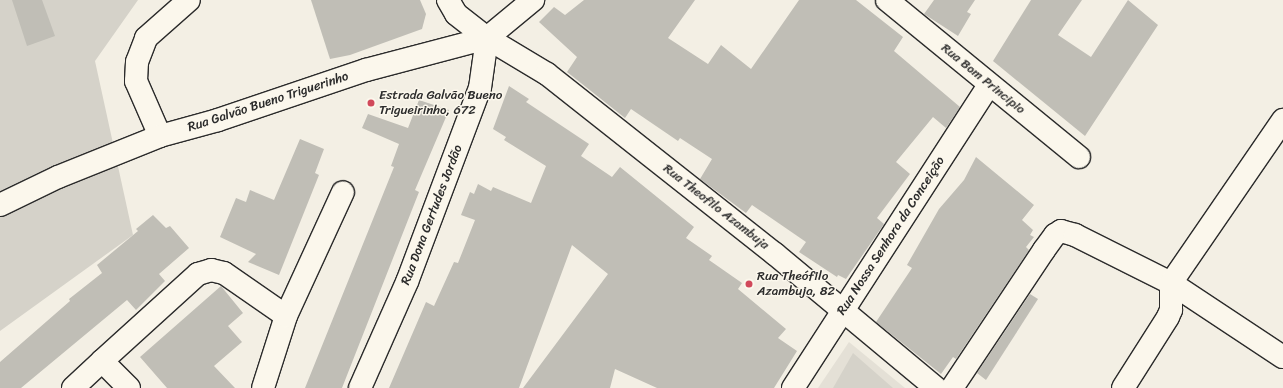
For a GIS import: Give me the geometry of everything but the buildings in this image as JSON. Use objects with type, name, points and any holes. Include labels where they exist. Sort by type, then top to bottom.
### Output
[{"type":"street","points":[[160,136],[136,81],[137,62],[146,38],[189,0]]},
{"type":"street","name":"Rua Theofilo Azambuja","points":[[448,0],[456,14],[487,38],[548,74],[842,309],[936,388]]},
{"type":"street","name":"Rua Galvão Bueno Triguerinho","points":[[0,205],[58,177],[160,136],[218,120],[366,70],[487,38],[533,0]]},
{"type":"street","name":"Rua Bom Principio","points":[[887,0],[989,85],[1079,157]]},
{"type":"street","name":"Rua Dona Gertudes Jordão","points":[[360,388],[408,282],[480,88],[487,38]]},
{"type":"street","name":"Rua Nossa Senhora da Conceição","points":[[793,388],[842,309],[989,85]]},
{"type":"street","points":[[1123,388],[1168,317],[1171,303],[1170,283],[1283,120]]},
{"type":"street","points":[[263,388],[286,316],[343,192]]},
{"type":"street","points":[[952,388],[1055,235],[1061,231],[1074,235],[1170,283],[1283,357]]},
{"type":"street","points":[[73,388],[198,274],[211,270],[224,273],[286,316]]},
{"type":"street","points":[[102,361],[129,388]]},
{"type":"shaded area","points":[[0,0],[138,0],[95,61],[133,235],[0,331]]},
{"type":"shaded area","points":[[849,342],[905,388],[818,388]]},
{"type":"shaded area","points":[[853,353],[893,388],[833,388]]},
{"type":"place","name":"Estrada Galvão Bueno Trigueirinho, 672","points":[[371,103]]},
{"type":"place","name":"Rua Theófilo Azambuja, 82","points":[[749,284]]}]
